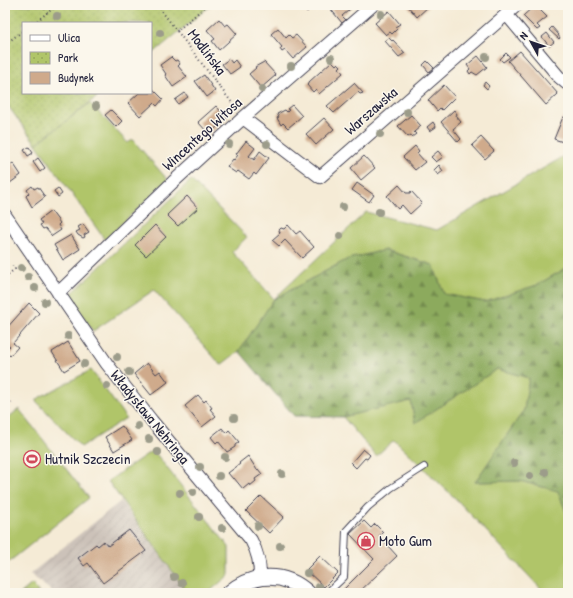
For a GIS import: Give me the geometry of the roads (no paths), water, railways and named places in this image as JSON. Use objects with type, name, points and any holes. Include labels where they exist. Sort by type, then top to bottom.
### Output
[{"type":"street","name":"Wincentego Witosa","points":[[58,293],[172,182],[373,5]]},
{"type":"street","name":"Warszawska","points":[[243,118],[320,177],[517,5]]},
{"type":"street","points":[[506,14],[558,77],[568,84]]},
{"type":"street","name":"Władysława Nehringa","points":[[5,215],[107,364],[152,421],[251,540],[258,558],[260,577]]},
{"type":"street","points":[[229,593],[244,583],[260,577],[271,577],[286,580],[308,593]]},
{"type":"lane","points":[[327,593],[344,577],[346,531],[368,507],[391,488],[424,468]]},
{"type":"place","name":"Hutnik Szczecin","points":[[32,459]]},
{"type":"place","name":"Moto Gum","points":[[366,541]]}]
